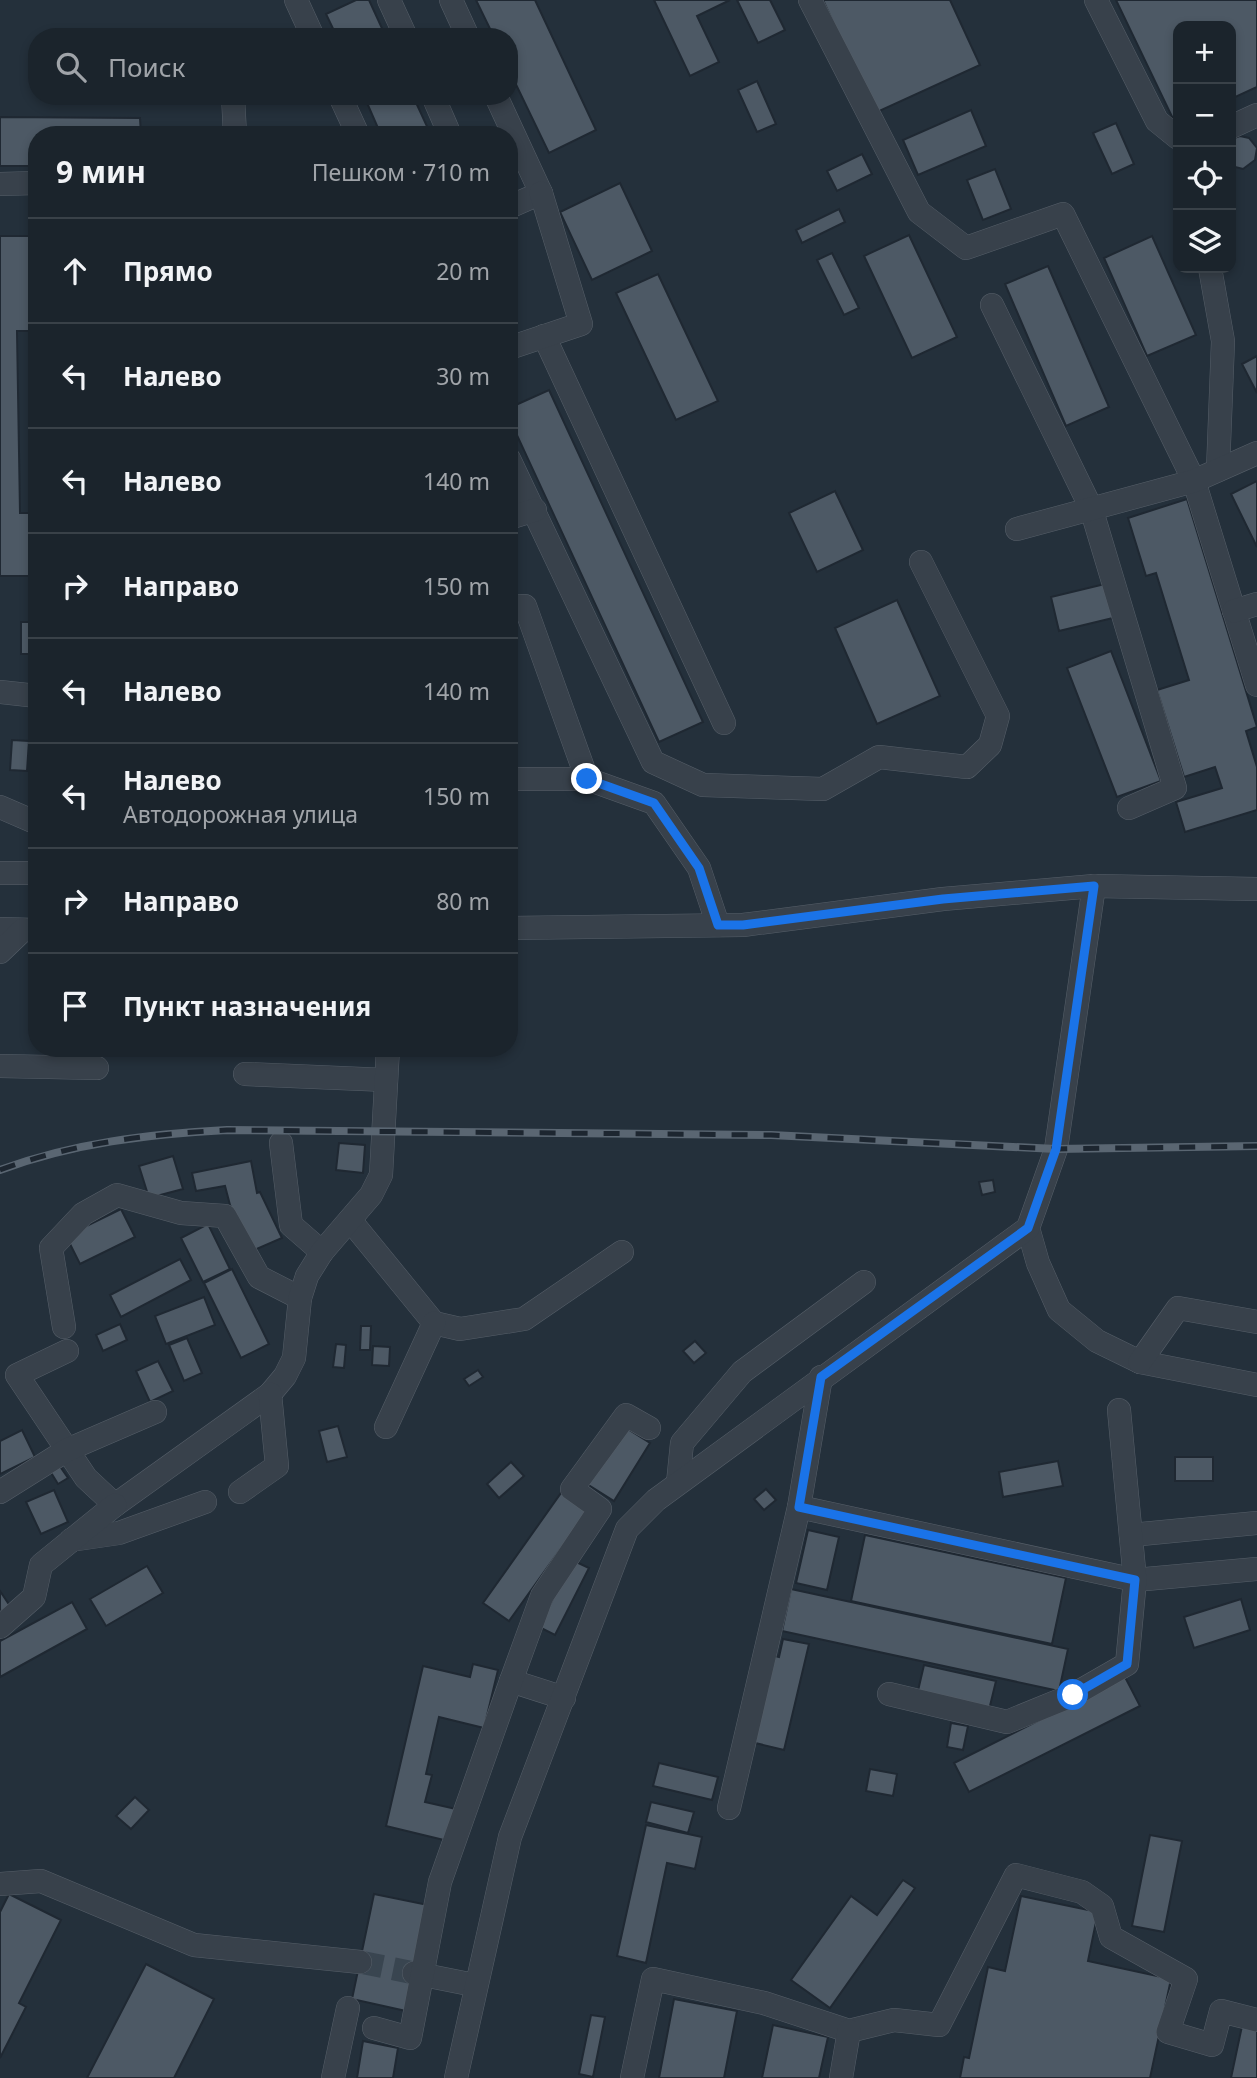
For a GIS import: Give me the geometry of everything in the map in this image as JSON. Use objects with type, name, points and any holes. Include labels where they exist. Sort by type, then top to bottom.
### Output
[{"type":"street","points":[[296,0],[309,28]]},
{"type":"street","points":[[389,0],[402,28]]},
{"type":"street","points":[[451,0],[464,28]]},
{"type":"street","points":[[810,0],[919,212],[966,247],[1063,214],[1194,481],[1257,685]]},
{"type":"street","points":[[1096,0],[1157,121],[1173,134]]},
{"type":"street","points":[[233,105],[235,126]]},
{"type":"street","points":[[344,105],[354,126]]},
{"type":"street","points":[[437,105],[446,126]]},
{"type":"street","points":[[500,105],[510,126]]},
{"type":"street","points":[[1236,124],[1257,114]]},
{"type":"street","points":[[518,143],[541,193],[581,324],[518,345]]},
{"type":"street","points":[[0,184],[28,183]]},
{"type":"street","points":[[518,203],[541,193]]},
{"type":"street","points":[[1211,273],[1223,341],[1218,470]]},
{"type":"street","points":[[992,305],[1091,508],[1175,788],[1129,808]]},
{"type":"street","points":[[544,336],[724,723]]},
{"type":"street","points":[[1017,529],[1194,481],[1257,453]]},
{"type":"street","points":[[518,486],[524,504],[653,762],[703,785],[823,789],[879,757],[967,767],[990,745],[998,716],[921,562]]},
{"type":"street","points":[[1234,611],[1257,604]]},
{"type":"street","points":[[518,606],[525,606],[587,779]]},
{"type":"street","points":[[0,692],[28,695]]},
{"type":"street","points":[[518,779],[587,779],[654,803],[699,868],[718,925]]},
{"type":"street","points":[[0,807],[28,819]]},
{"type":"street","points":[[0,873],[28,873]]},
{"type":"street","points":[[456,2078],[474,1986],[510,1837],[627,1529],[678,1483],[1028,1228],[1056,1149],[1094,886]]},
{"type":"street","points":[[518,928],[743,925],[943,899],[1094,886],[1257,889]]},
{"type":"street","points":[[0,952],[20,930]]},
{"type":"street","points":[[0,1627],[34,1597],[41,1565],[115,1505],[270,1394],[294,1358],[300,1298],[307,1276],[321,1252],[372,1195],[380,1175],[387,1057]]},
{"type":"street","points":[[0,1066],[97,1068]]},
{"type":"street","points":[[245,1074],[386,1080]]},
{"type":"street","points":[[281,1143],[290,1225],[321,1252]]},
{"type":"street","points":[[64,1327],[51,1248],[83,1214],[117,1195],[181,1213],[225,1216],[259,1277],[300,1298]]},
{"type":"street","points":[[350,1220],[434,1323],[460,1329],[524,1319],[622,1252]]},
{"type":"street","points":[[1028,1228],[1038,1263],[1059,1310],[1097,1341],[1140,1362],[1257,1385]]},
{"type":"street","points":[[678,1483],[682,1443],[742,1373],[864,1282]]},
{"type":"street","points":[[1140,1362],[1178,1308],[1257,1322]]},
{"type":"street","points":[[386,1427],[434,1323]]},
{"type":"street","points":[[67,1351],[8,1378],[67,1450],[86,1478],[115,1505]]},
{"type":"street","points":[[729,1808],[799,1507],[821,1377]]},
{"type":"street","points":[[240,1492],[277,1466],[270,1394]]},
{"type":"street","points":[[890,1694],[1007,1722],[1073,1695],[1127,1664],[1135,1580],[1119,1409]]},
{"type":"street","points":[[0,1492],[67,1450],[155,1412]]},
{"type":"street","points":[[374,2028],[410,2038],[419,1974],[440,1882],[511,1681],[542,1596],[600,1509],[572,1489],[626,1415],[649,1428]]},
{"type":"street","points":[[71,1540],[119,1533],[205,1502]]},
{"type":"street","points":[[799,1507],[1135,1580],[1257,1569]]},
{"type":"street","points":[[1131,1535],[1257,1523]]},
{"type":"street","points":[[511,1681],[564,1698]]},
{"type":"street","points":[[632,2078],[653,1979],[764,2003],[849,2031],[894,2020],[939,2025],[1016,1875],[1082,1892],[1102,1906],[1111,1937],[1186,1979],[1168,2032],[1212,2045],[1221,2011],[1257,2020]]},
{"type":"street","points":[[0,1884],[41,1881],[194,1945],[360,1962]]},
{"type":"street","points":[[419,1974],[474,1986]]},
{"type":"street","points":[[333,2078],[348,2008]]},
{"type":"street","points":[[841,2078],[849,2031]]},
{"type":"building","points":[[356,0],[369,0],[382,28],[333,28],[326,14]]},
{"type":"building","points":[[476,0],[535,0],[596,130],[549,153],[518,89],[518,28],[490,28]]},
{"type":"building","points":[[654,0],[730,0],[697,16],[719,62],[690,76]]},
{"type":"building","points":[[737,0],[770,0],[785,30],[758,43]]},
{"type":"building","points":[[823,0],[950,0],[980,65],[875,113]]},
{"type":"building","points":[[1116,0],[1257,0],[1257,87],[1236,97],[1236,21],[1173,21],[1173,119]]},
{"type":"building","points":[[757,81],[776,124],[757,132],[738,90]]},
{"type":"building","points":[[368,105],[417,105],[427,126],[377,126]]},
{"type":"building","points":[[971,110],[986,146],[918,175],[903,140]]},
{"type":"building","points":[[0,117],[140,118],[140,126],[28,126],[28,166],[0,166]]},
{"type":"building","points":[[1116,123],[1134,164],[1112,174],[1093,133]]},
{"type":"building","points":[[1236,137],[1249,138],[1257,148],[1255,160],[1243,169],[1236,167]]},
{"type":"building","points":[[862,154],[872,174],[837,191],[827,171]]},
{"type":"building","points":[[995,169],[1011,209],[983,220],[967,180]]},
{"type":"building","points":[[620,183],[652,251],[592,280],[560,212]]},
{"type":"building","points":[[839,209],[845,222],[802,243],[796,230]]},
{"type":"building","points":[[909,235],[957,337],[912,358],[864,256]]},
{"type":"building","points":[[0,236],[28,236],[28,331],[17,331],[20,513],[28,513],[28,576],[0,576]]},
{"type":"building","points":[[1152,236],[1196,335],[1147,356],[1104,258]]},
{"type":"building","points":[[832,253],[859,308],[844,315],[817,260]]},
{"type":"building","points":[[1048,266],[1109,407],[1066,426],[1005,284]]},
{"type":"building","points":[[658,274],[718,401],[676,420],[616,293]]},
{"type":"building","points":[[1257,356],[1257,393],[1242,364]]},
{"type":"building","points":[[549,390],[703,722],[659,742],[518,437],[518,404]]},
{"type":"building","points":[[1257,481],[1257,547],[1231,494]]},
{"type":"building","points":[[835,491],[863,550],[817,572],[789,513]]},
{"type":"building","points":[[1187,499],[1257,727],[1246,731],[1257,767],[1257,810],[1185,832],[1176,802],[1222,788],[1215,767],[1184,777],[1157,690],[1189,680],[1156,573],[1146,576],[1128,518]]},
{"type":"building","points":[[1109,583],[1117,617],[1059,631],[1051,597]]},
{"type":"building","points":[[897,600],[940,696],[877,724],[835,628]]},
{"type":"building","points":[[21,622],[28,622],[28,654],[21,654]]},
{"type":"building","points":[[1111,651],[1161,781],[1117,797],[1067,668]]},
{"type":"building","points":[[12,740],[28,741],[27,771],[10,770]]},
{"type":"building","points":[[339,1143],[365,1145],[363,1173],[336,1170]]},
{"type":"building","points":[[173,1156],[183,1189],[149,1198],[139,1166]]},
{"type":"building","points":[[251,1161],[257,1193],[260,1192],[282,1238],[252,1251],[230,1205],[225,1186],[196,1191],[192,1173]]},
{"type":"building","points":[[993,1180],[995,1192],[982,1195],[979,1182]]},
{"type":"building","points":[[121,1209],[135,1237],[80,1264],[66,1236]]},
{"type":"building","points":[[208,1224],[230,1269],[203,1282],[181,1238]]},
{"type":"building","points":[[180,1259],[191,1280],[121,1317],[110,1295]]},
{"type":"building","points":[[232,1269],[269,1344],[241,1358],[204,1283]]},
{"type":"building","points":[[204,1297],[215,1325],[166,1344],[155,1316]]},
{"type":"building","points":[[120,1324],[127,1340],[103,1351],[96,1335]]},
{"type":"building","points":[[361,1326],[371,1326],[370,1350],[360,1350]]},
{"type":"building","points":[[187,1338],[202,1373],[184,1381],[169,1345]]},
{"type":"building","points":[[695,1341],[706,1353],[694,1363],[683,1351]]},
{"type":"building","points":[[336,1344],[346,1345],[344,1368],[333,1367]]},
{"type":"building","points":[[373,1346],[390,1347],[389,1366],[372,1365]]},
{"type":"building","points":[[158,1361],[173,1391],[150,1402],[136,1371]]},
{"type":"building","points":[[478,1370],[483,1377],[469,1386],[464,1379]]},
{"type":"building","points":[[338,1426],[347,1457],[327,1462],[319,1431]]},
{"type":"building","points":[[623,1426],[650,1443],[614,1501],[587,1484]]},
{"type":"building","points":[[22,1430],[35,1457],[0,1474],[0,1441]]},
{"type":"building","points":[[1175,1457],[1213,1457],[1213,1481],[1175,1481]]},
{"type":"building","points":[[1058,1461],[1063,1486],[1003,1497],[999,1472]]},
{"type":"building","points":[[511,1462],[524,1476],[499,1498],[487,1484]]},
{"type":"building","points":[[59,1465],[68,1478],[58,1484],[50,1471]]},
{"type":"building","points":[[766,1489],[776,1500],[764,1510],[754,1499]]},
{"type":"building","points":[[54,1490],[68,1522],[41,1534],[26,1502]]},
{"type":"building","points":[[561,1493],[587,1512],[509,1621],[483,1603]]},
{"type":"building","points":[[808,1530],[839,1537],[827,1590],[796,1583]]},
{"type":"building","points":[[865,1535],[1066,1578],[1052,1644],[851,1601]]},
{"type":"building","points":[[572,1560],[589,1568],[555,1635],[539,1627]]},
{"type":"building","points":[[147,1566],[163,1593],[106,1626],[90,1599]]},
{"type":"building","points":[[791,1589],[1068,1649],[1059,1691],[782,1631]]},
{"type":"building","points":[[0,1591],[10,1606],[0,1612]]},
{"type":"building","points":[[1241,1599],[1250,1630],[1194,1648],[1184,1617]]},
{"type":"building","points":[[72,1602],[87,1629],[0,1677],[0,1641]]},
{"type":"building","points":[[783,1639],[809,1644],[784,1750],[751,1742],[771,1655],[779,1657]]},
{"type":"building","points":[[473,1664],[498,1670],[484,1728],[439,1717],[426,1774],[432,1775],[425,1802],[456,1809],[448,1841],[386,1826],[423,1666],[470,1677]]},
{"type":"building","points":[[924,1665],[996,1681],[989,1710],[917,1695]]},
{"type":"building","points":[[1125,1677],[1140,1706],[969,1792],[954,1763]]},
{"type":"building","points":[[951,1723],[968,1726],[963,1750],[947,1747]]},
{"type":"building","points":[[659,1763],[718,1777],[712,1800],[653,1786]]},
{"type":"building","points":[[870,1769],[897,1774],[893,1796],[866,1791]]},
{"type":"building","points":[[135,1797],[149,1810],[131,1829],[116,1816]]},
{"type":"building","points":[[651,1802],[694,1812],[688,1833],[646,1822]]},
{"type":"building","points":[[646,1825],[702,1837],[695,1869],[667,1863],[646,1963],[617,1956]]},
{"type":"building","points":[[1150,1835],[1182,1841],[1164,1932],[1132,1926]]},
{"type":"building","points":[[903,1880],[915,1888],[830,2008],[791,1980],[851,1896],[877,1915]]},
{"type":"building","points":[[9,1894],[61,1920],[19,2003],[26,2007],[0,2058],[0,1912]]},
{"type":"building","points":[[374,1894],[428,1905],[406,2011],[352,1999]]},
{"type":"building","points":[[1021,1896],[1098,1912],[1088,1961],[1171,1979],[1150,2078],[960,2078],[964,2057],[969,2058],[988,1967],[1005,1971]]},
{"type":"building","points":[[146,1964],[214,1999],[174,2078],[87,2078]]},
{"type":"building","points":[[674,1999],[737,2011],[724,2078],[659,2078]]},
{"type":"building","points":[[591,2015],[605,2017],[593,2077],[579,2074]]},
{"type":"building","points":[[773,2025],[828,2037],[819,2078],[762,2078]]},
{"type":"building","points":[[1242,2026],[1257,2029],[1257,2078],[1231,2078]]},
{"type":"building","points":[[363,2041],[398,2048],[393,2078],[357,2078]]},
{"type":"tunnel","points":[[360,1962],[414,1973]]},
{"type":"railway","points":[[0,1170],[55,1153],[112,1141],[227,1130],[771,1135],[1056,1149],[1257,1146]]},
{"type":"route","points":[[587,779],[654,803],[699,868],[718,925],[743,925],[943,899],[1094,886],[1056,1149],[1028,1228],[821,1377],[799,1507],[1135,1580],[1127,1664],[1073,1695]]}]
